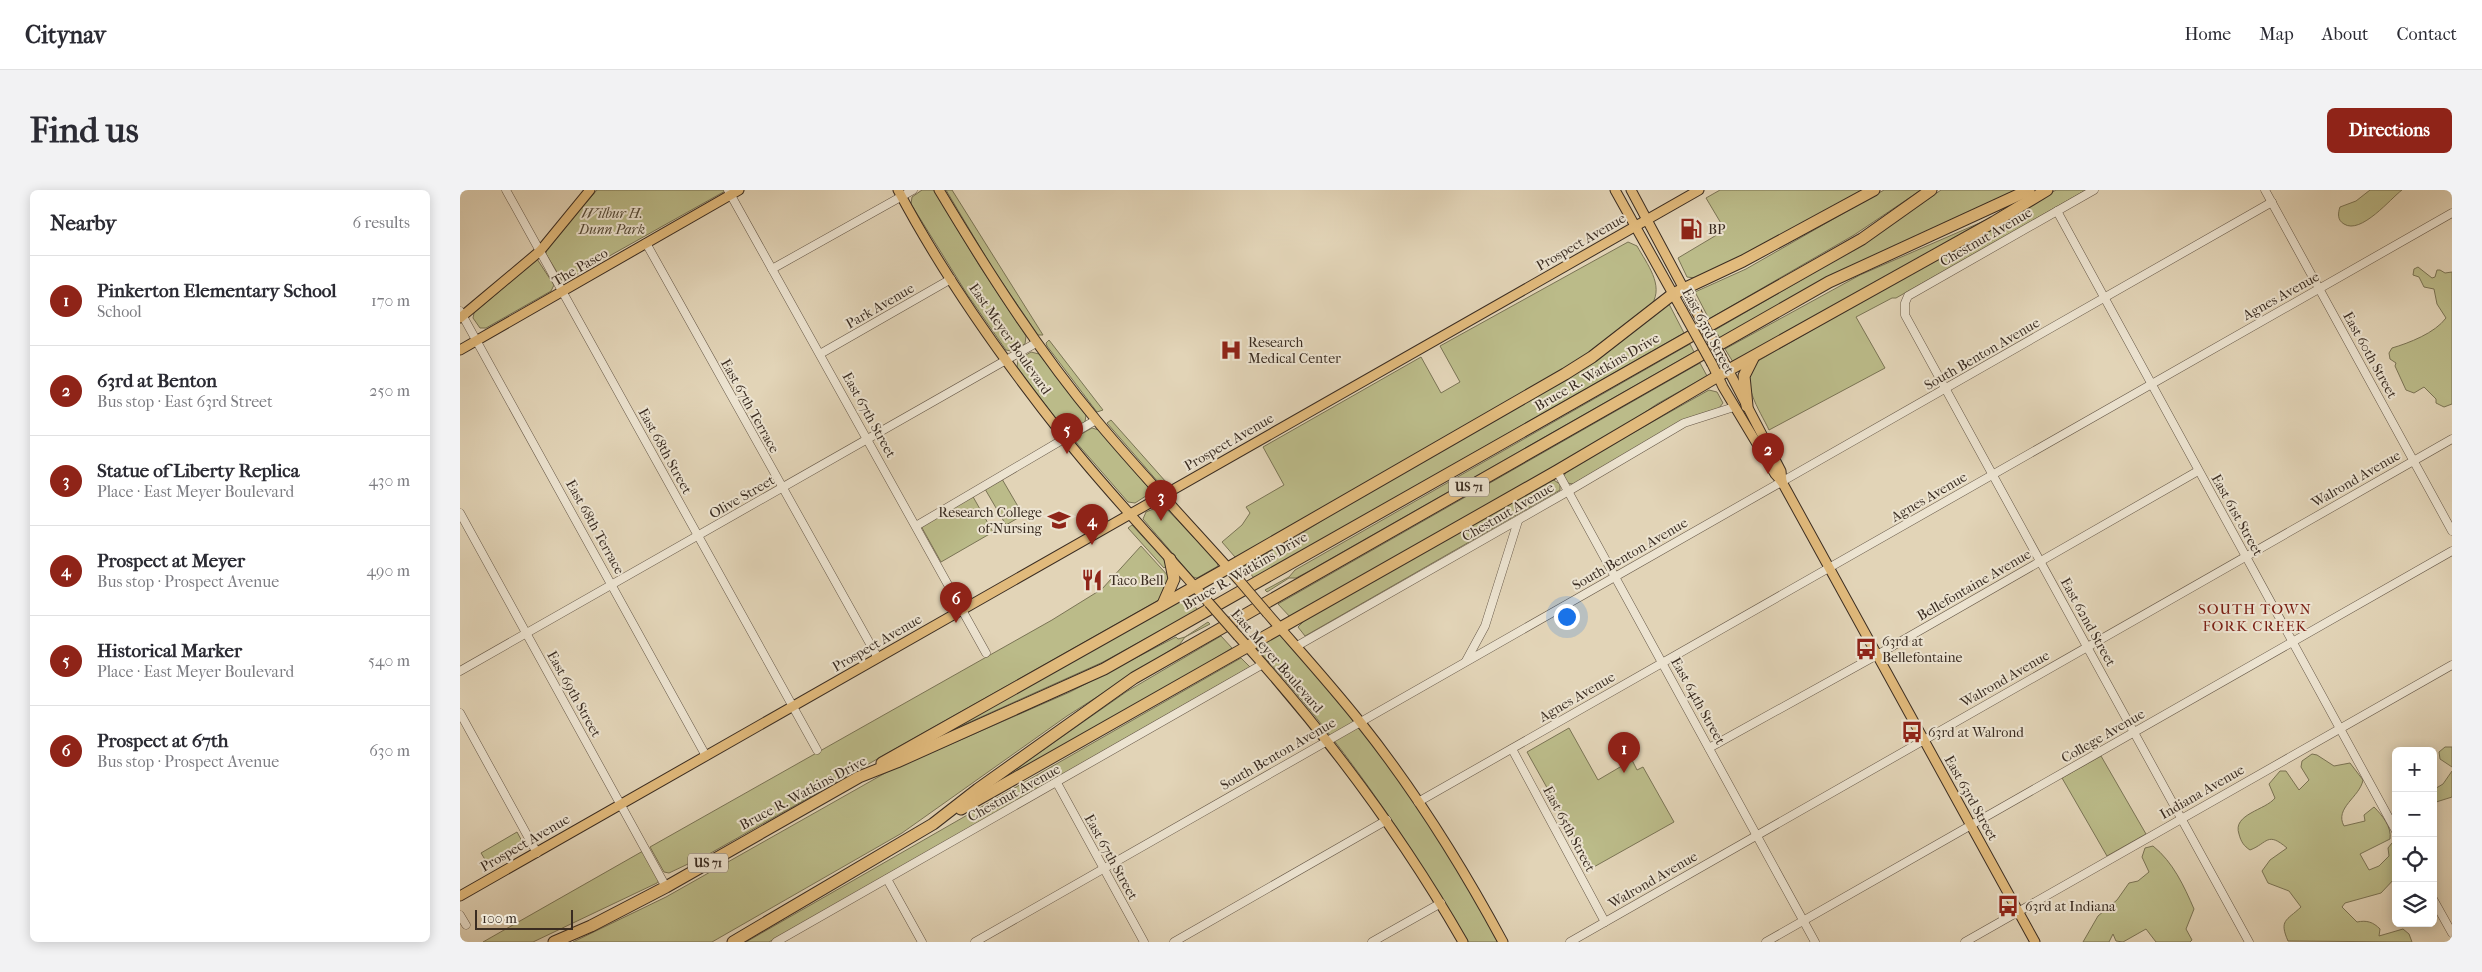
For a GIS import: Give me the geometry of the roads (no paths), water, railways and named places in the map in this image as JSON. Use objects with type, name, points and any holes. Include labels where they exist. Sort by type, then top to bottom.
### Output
[{"type":"highway","points":[[859,777],[912,744],[1228,568],[1565,374],[1592,357],[1673,294],[1773,246],[1874,190]]},
{"type":"highway","name":"Bruce R. Watkins Drive","points":[[554,942],[591,926],[666,887],[859,777],[897,762],[1104,668],[1862,239],[1931,190]]},
{"type":"highway","name":"US 71","points":[[733,942],[933,824],[978,789],[1134,678],[1829,282],[2029,190]]},
{"type":"highway","points":[[933,824],[1034,769],[1557,471],[1718,376],[1729,372],[2047,190]]},
{"type":"highway","points":[[1747,406],[1744,376],[1753,358]]},
{"type":"highway","points":[[1163,604],[1174,579],[1170,560]]},
{"type":"main road","points":[[461,315],[540,250],[590,190]]},
{"type":"main road","name":"East Meyer Boulevard","points":[[939,190],[992,278],[1036,343],[1096,420],[1297,646],[1360,722],[1418,802],[1477,895],[1503,942]]},
{"type":"main road","name":"East 63rd Street","points":[[1615,190],[1734,407],[1782,482],[2035,942]]},
{"type":"main road","name":"East 63rd Street","points":[[1631,190],[1781,471],[1782,482]]},
{"type":"main road","name":"Prospect Avenue","points":[[460,896],[1699,190]]},
{"type":"main road","name":"The Paseo","points":[[460,350],[562,293],[733,192]]},
{"type":"main road","name":"East Meyer Boulevard","points":[[899,193],[951,279],[1006,360],[1065,438],[1263,664],[1327,741],[1387,820],[1463,942]]},
{"type":"street","name":"East 68th Street","points":[[506,190],[817,750]]},
{"type":"street","points":[[772,269],[899,193],[913,190]]},
{"type":"street","name":"Chestnut Avenue","points":[[1905,315],[1904,304],[1908,296],[2094,190]]},
{"type":"street","name":"East 60th Street","points":[[2265,190],[2452,531]]},
{"type":"street","name":"East 67th Street","points":[[733,192],[772,269],[986,653]]},
{"type":"street","name":"South Benton Avenue","points":[[975,942],[2272,202]]},
{"type":"street","name":"East 61st Street","points":[[2057,211],[2392,824]]},
{"type":"street","name":"Agnes Avenue","points":[[1418,802],[2452,213]]},
{"type":"street","name":"East 67th Terrace","points":[[646,244],[878,658]]},
{"type":"street","name":"Park Avenue","points":[[820,354],[951,279]]},
{"type":"street","name":"East 68th Terrace","points":[[461,315],[613,585],[706,756]]},
{"type":"street","name":"East 62nd Street","points":[[1905,315],[2249,942]]},
{"type":"street","name":"Olive Street","points":[[460,671],[1036,343]]},
{"type":"street","name":"Chestnut Avenue","points":[[1297,646],[1518,521],[1684,423],[1734,407]]},
{"type":"street","points":[[916,526],[1096,420]]},
{"type":"street","name":"Walrond Avenue","points":[[1570,942],[2452,439]]},
{"type":"street","name":"East 64th Street","points":[[1557,471],[1815,942]]},
{"type":"street","name":"Bellefontaine Avenue","points":[[1709,748],[1877,655],[2198,471]]},
{"type":"street","name":"East 69th Street","points":[[460,513],[622,804],[666,887]]},
{"type":"street","points":[[1466,662],[1485,626],[1518,521]]},
{"type":"street","name":"College Avenue","points":[[1766,942],[2452,551]]},
{"type":"street","name":"Chestnut Avenue","points":[[776,942],[1263,664]]},
{"type":"street","name":"Indiana Avenue","points":[[1965,942],[2452,665]]},
{"type":"street","points":[[460,713],[537,853]]},
{"type":"street","name":"East 65th Street","points":[[1512,748],[1605,922]]},
{"type":"street","name":"East 67th Street","points":[[1057,783],[1144,942]]},
{"type":"street","points":[[1174,942],[1387,820]]},
{"type":"street","points":[[887,879],[922,942]]},
{"type":"street","points":[[1372,942],[1440,903]]},
{"type":"street","points":[[2437,906],[2452,933]]},
{"type":"street","points":[[460,915],[466,925]]},
{"type":"place","name":"BP","points":[[1691,229]]},
{"type":"place","name":"Research Medical Center","points":[[1231,350]]},
{"type":"place","name":"Historical Marker","points":[[1067,454]]},
{"type":"place","name":"63rd at Benton","points":[[1768,474]]},
{"type":"place","name":"Research College of Nursing","points":[[1059,520]]},
{"type":"place","name":"Statue of Liberty Replica","points":[[1161,521]]},
{"type":"place","name":"Prospect at Meyer","points":[[1092,545]]},
{"type":"place","name":"Taco Bell","points":[[1092,580]]},
{"type":"place","name":"Prospect at 67th","points":[[956,623]]},
{"type":"place","name":"63rd at Bellefontaine","points":[[1866,649]]},
{"type":"place","name":"63rd at Walrond","points":[[1912,732]]},
{"type":"place","name":"Pinkerton Elementary School","points":[[1624,773]]},
{"type":"place","name":"63rd at Indiana","points":[[2008,906]]},
{"type":"district","name":"SOUTH TOWN FORK CREEK","points":[[2255,618]]},
{"type":"park label","name":"Wilbur H. Dunn Park","points":[[612,222]]}]
